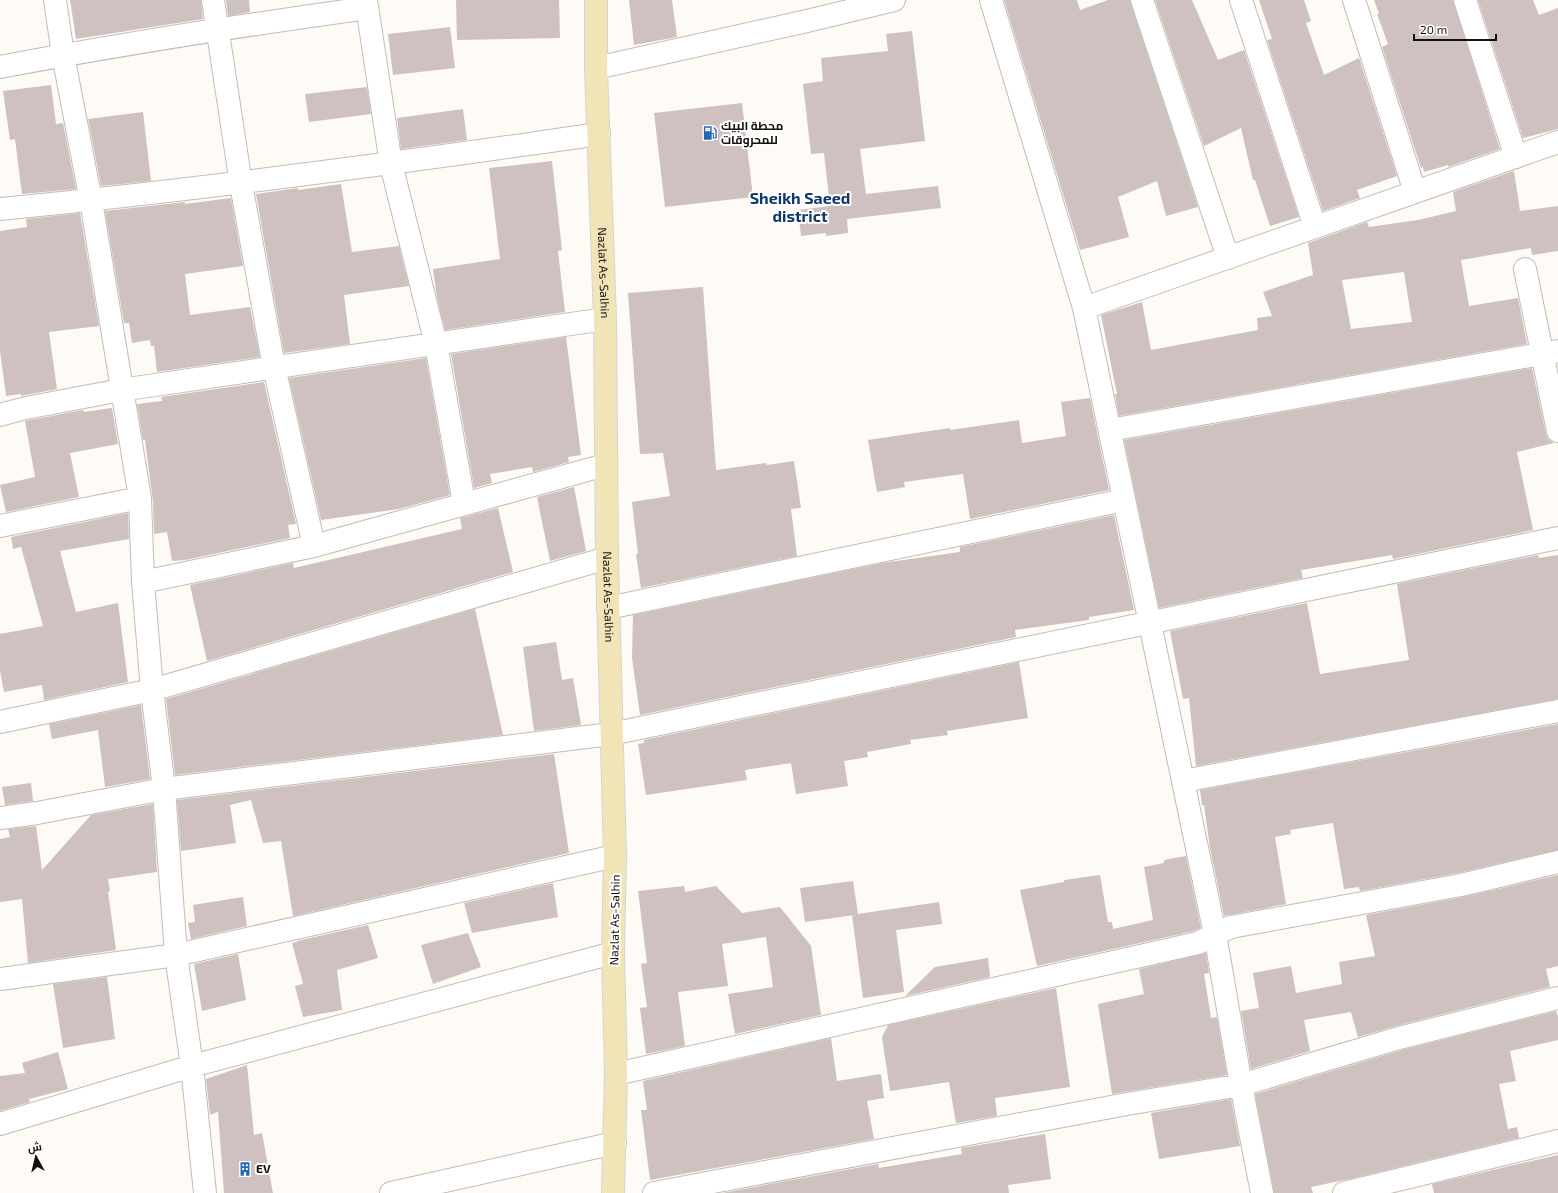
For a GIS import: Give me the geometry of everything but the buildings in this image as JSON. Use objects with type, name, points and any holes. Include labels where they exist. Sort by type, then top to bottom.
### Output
[{"type":"main road","name":"Nazlat As-Salhin","points":[[596,0],[596,68],[605,318],[605,465],[615,856],[614,953],[616,1074],[613,1193]]},
{"type":"street","points":[[55,0],[91,201],[140,498],[143,582],[152,690],[164,789],[176,955],[192,1066],[205,1193]]},
{"type":"street","points":[[213,0],[241,184],[274,367],[314,546]]},
{"type":"street","points":[[596,68],[807,22],[894,0]]},
{"type":"street","points":[[991,0],[1084,308],[1215,934],[1240,1085],[1262,1193]]},
{"type":"street","points":[[1142,0],[1228,258]]},
{"type":"street","points":[[1241,0],[1315,227]]},
{"type":"street","points":[[1354,0],[1415,192]]},
{"type":"street","points":[[1465,0],[1516,157]]},
{"type":"street","points":[[0,67],[366,4],[391,164],[436,344],[464,503]]},
{"type":"street","points":[[0,209],[91,201],[241,184],[599,134]]},
{"type":"street","points":[[1084,308],[1558,142]]},
{"type":"street","points":[[1525,269],[1550,352],[1558,431]]},
{"type":"street","points":[[0,415],[26,408],[121,390],[605,318]]},
{"type":"street","points":[[1110,430],[1550,352]]},
{"type":"street","points":[[143,582],[314,546],[464,503],[605,465]]},
{"type":"street","points":[[0,526],[140,498]]},
{"type":"street","points":[[608,608],[1124,500]]},
{"type":"street","points":[[0,818],[37,813],[164,789],[611,734],[1558,538]]},
{"type":"street","points":[[0,722],[152,690],[607,558]]},
{"type":"street","points":[[1183,782],[1558,711]]},
{"type":"street","points":[[0,978],[176,955],[615,856]]},
{"type":"street","points":[[616,1074],[1198,943],[1231,927],[1461,884],[1558,862]]},
{"type":"street","points":[[0,1124],[192,1066],[614,953]]},
{"type":"street","points":[[654,1193],[1119,1105],[1240,1085],[1399,1038],[1558,998]]},
{"type":"street","points":[[1344,1193],[1558,1141]]},
{"type":"street","points":[[391,1193],[615,1143]]},
{"type":"place","name":"محطة البيك للمحروقات","points":[[710,133]]},
{"type":"place","name":"EV","points":[[245,1169]]},
{"type":"district","name":"Sheikh Saeed district","points":[[800,207]]}]
